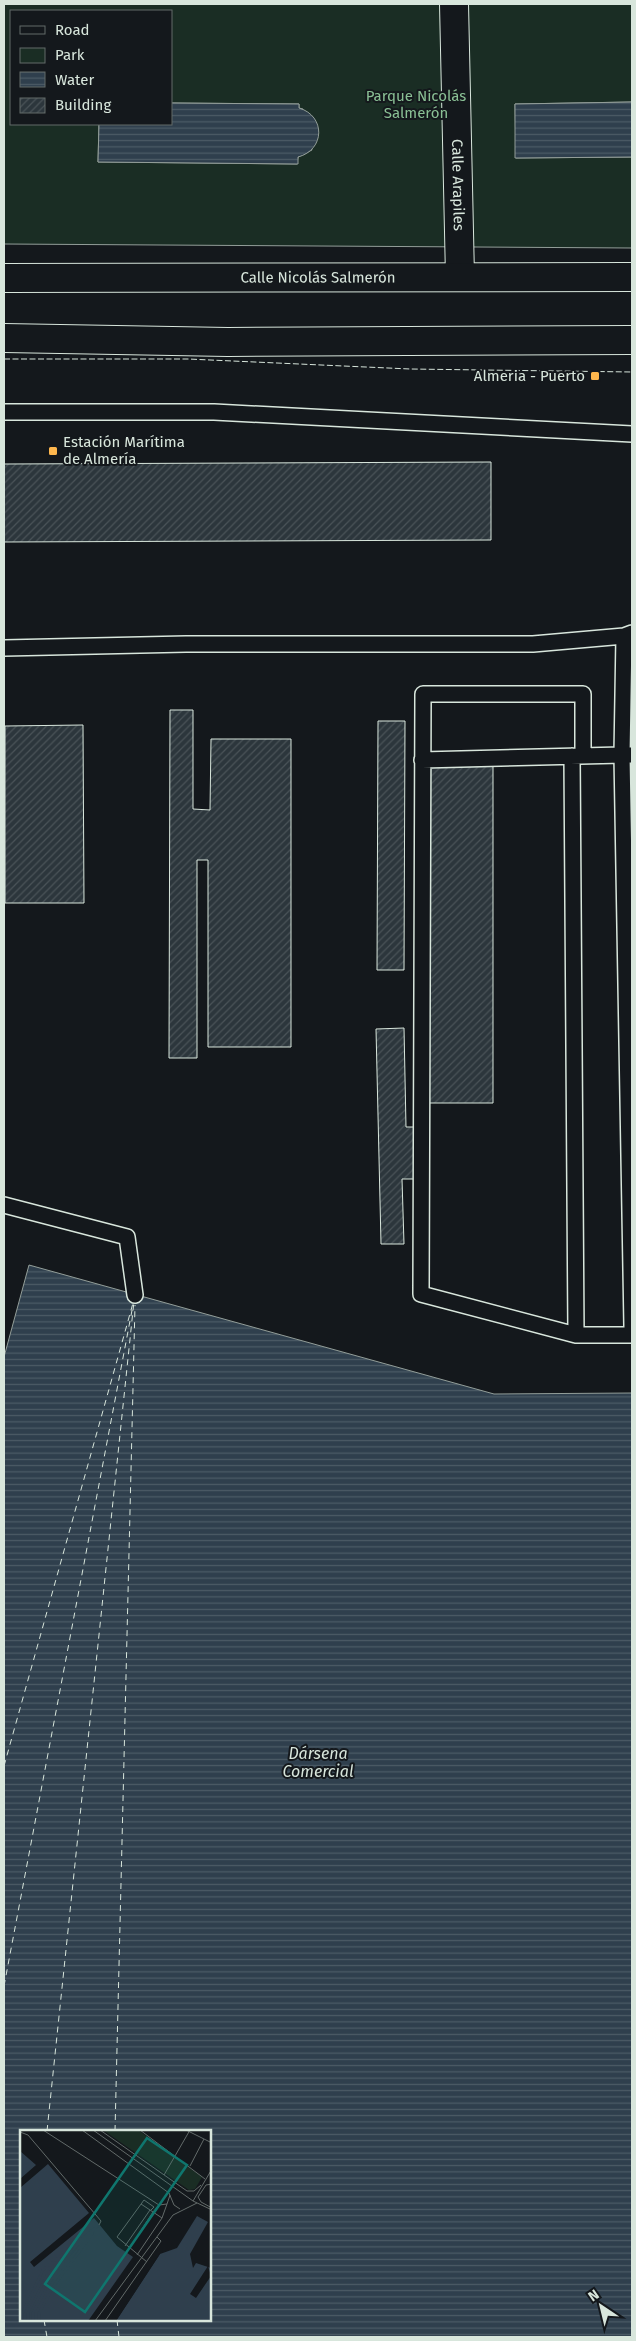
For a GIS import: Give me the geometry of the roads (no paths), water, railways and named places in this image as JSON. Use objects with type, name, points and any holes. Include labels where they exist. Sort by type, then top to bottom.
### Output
[{"type":"main road","name":"Calle Arapiles","points":[[454,4],[460,277]]},
{"type":"main road","name":"Calle Nicolás Salmerón","points":[[4,278],[632,276]]},
{"type":"main road","points":[[4,338],[228,342],[632,340]]},
{"type":"lane","points":[[4,412],[214,412],[632,434]]},
{"type":"lane","points":[[4,648],[186,644],[532,644],[628,635],[627,755],[632,1327]]},
{"type":"lane","points":[[576,1335],[578,756],[583,694],[423,694],[421,1294],[576,1335],[632,1335]]},
{"type":"lane","points":[[422,760],[627,755]]},
{"type":"lane","points":[[4,1205],[127,1237],[135,1295]]},
{"type":"water","points":[[632,102],[632,157],[515,158],[515,104]]},
{"type":"water","points":[[172,103],[299,104],[299,108],[308,112],[318,125],[317,141],[313,148],[298,157],[298,164],[98,162],[99,125],[172,125]]},
{"type":"water","name":"Dársena Comercial","points":[[29,1265],[494,1394],[632,1393],[632,2337],[4,2337],[4,1357]]},
{"type":"place","name":"Almeria - Puerto","points":[[595,376]]},
{"type":"place","name":"Estación Marítima de Almería","points":[[53,451]]},
{"type":"park label","name":"Parque Nicolás Salmerón","points":[[416,104]]}]
